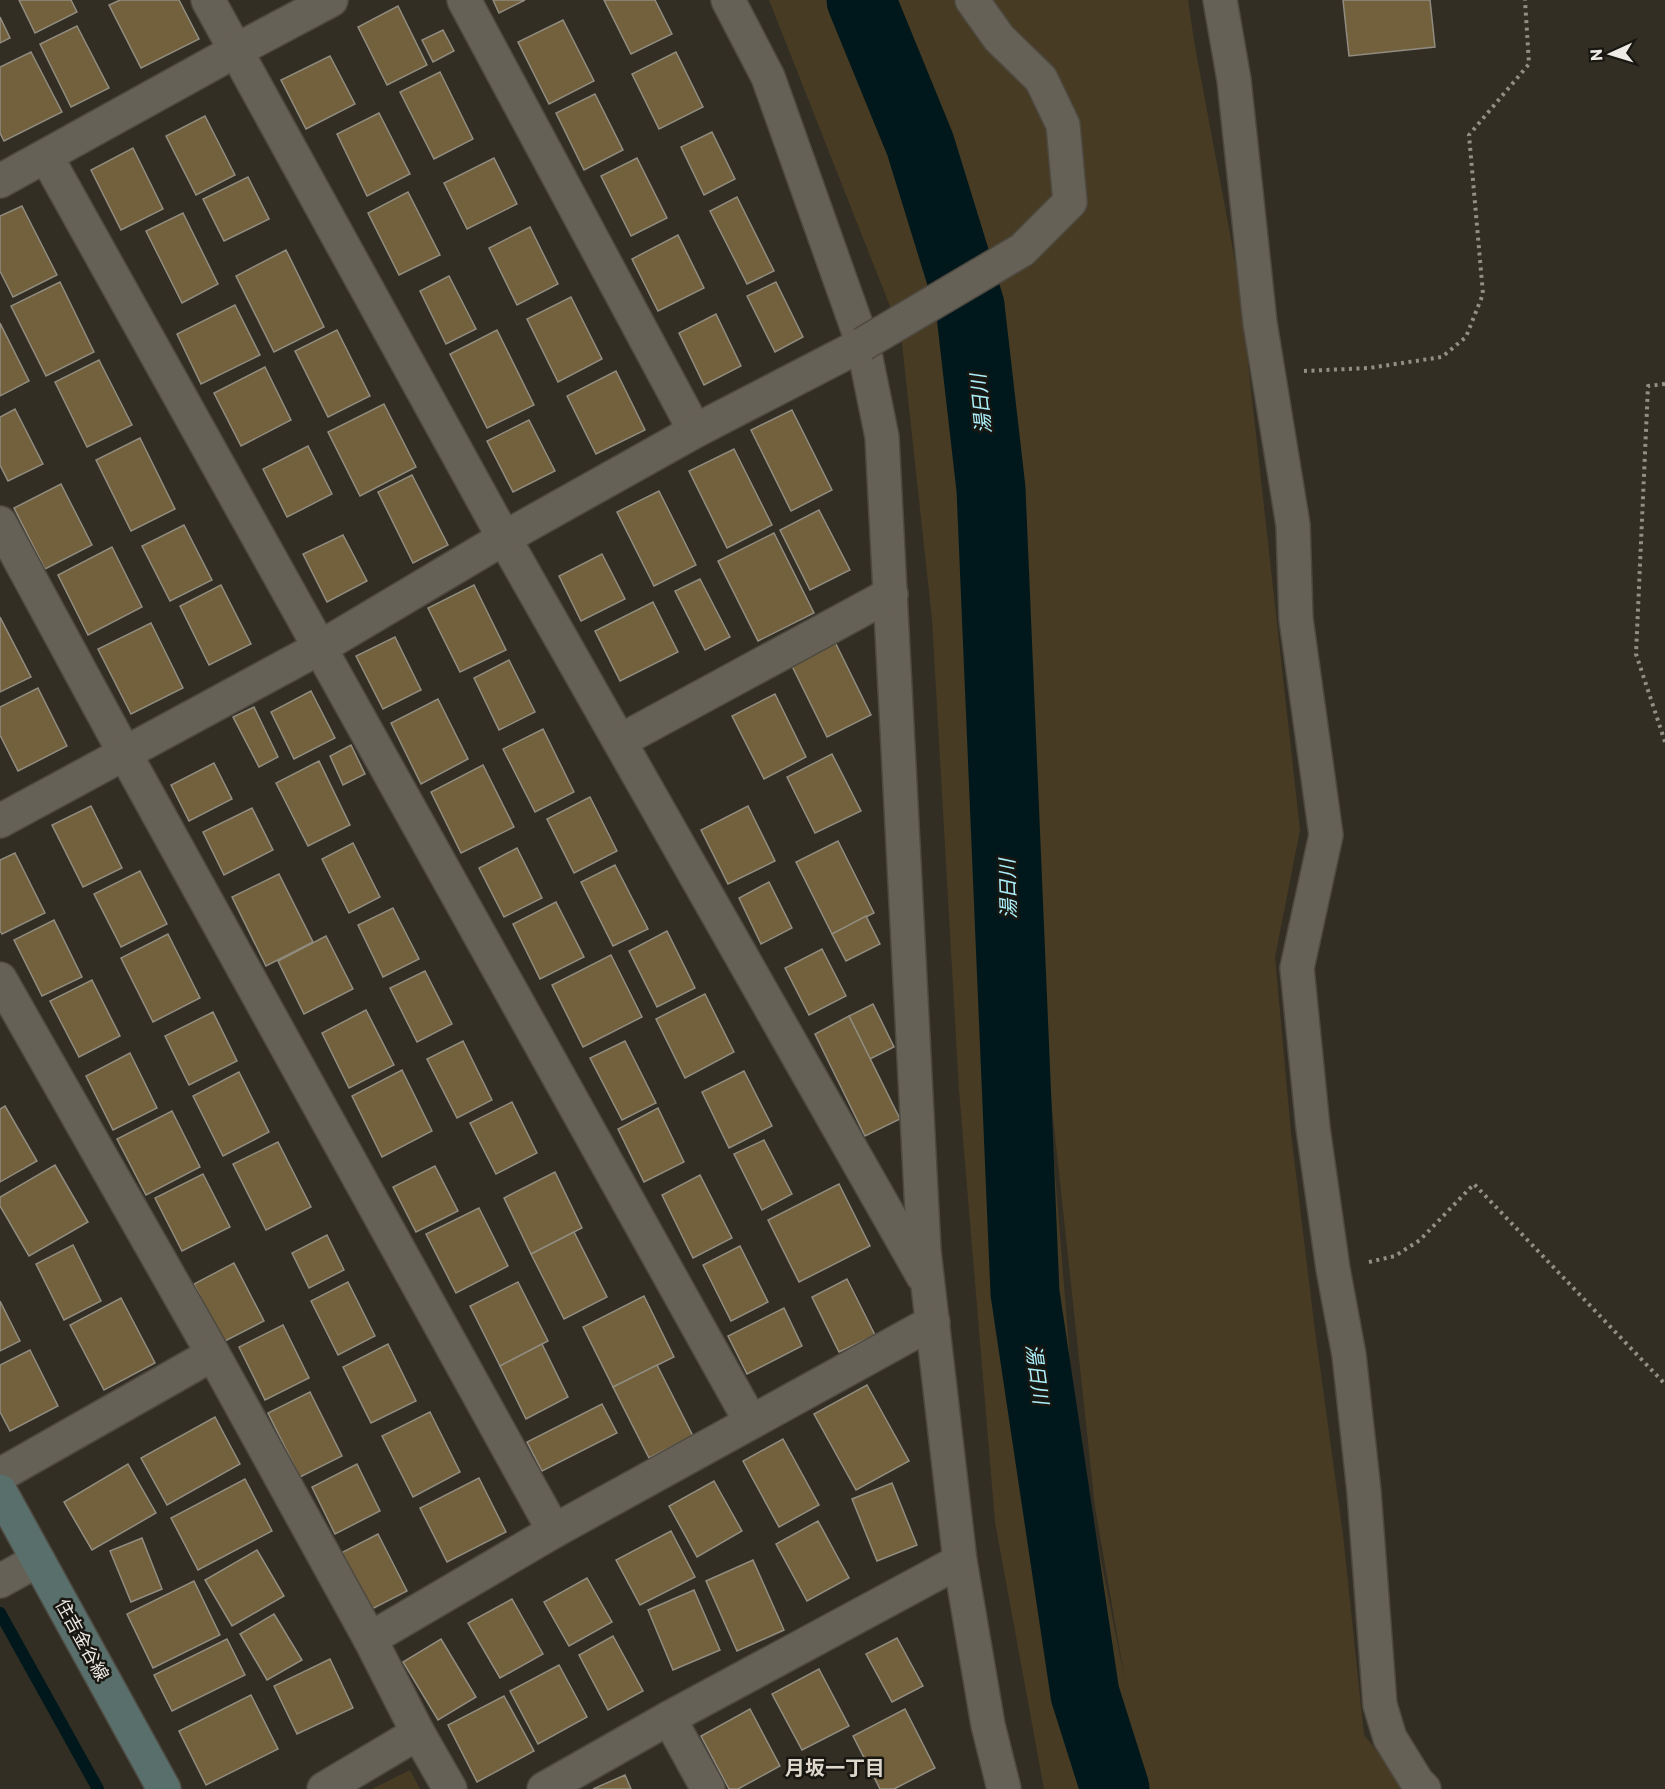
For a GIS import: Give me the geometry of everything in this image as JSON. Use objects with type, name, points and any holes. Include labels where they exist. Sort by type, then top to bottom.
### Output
[{"type":"main road","name":"住吉金谷線","points":[[0,1491],[164,1789]]},
{"type":"street","points":[[208,0],[504,538],[929,1287]]},
{"type":"street","points":[[0,181],[331,0]]},
{"type":"street","points":[[464,0],[695,431]]},
{"type":"street","points":[[728,0],[768,77],[863,344],[882,437],[924,1251],[960,1561],[988,1725],[1004,1789]]},
{"type":"street","points":[[0,821],[321,647],[504,538],[695,431],[863,344],[1022,250],[1070,202],[1063,125],[1041,79],[999,38],[972,0]]},
{"type":"street","points":[[1220,0],[1234,80],[1260,323],[1293,525],[1296,619],[1326,835],[1297,968],[1313,1128],[1333,1269],[1349,1355],[1363,1480],[1380,1705],[1390,1738],[1417,1782],[1424,1789]]},
{"type":"street","points":[[46,156],[751,1422]]},
{"type":"street","points":[[0,523],[554,1531]]},
{"type":"street","points":[[620,741],[891,594]]},
{"type":"street","points":[[0,979],[213,1354],[450,1789]]},
{"type":"street","points":[[370,1639],[554,1531],[933,1322]]},
{"type":"street","points":[[0,1474],[213,1354]]},
{"type":"street","points":[[2,1580],[39,1560]]},
{"type":"street","points":[[544,1789],[960,1561]]},
{"type":"street","points":[[669,1719],[708,1789]]},
{"type":"street","points":[[324,1789],[418,1733]]},
{"type":"path","points":[[1268,372],[1369,368],[1442,357],[1466,337],[1483,294],[1469,135],[1529,64],[1525,0]]},
{"type":"path","points":[[1665,384],[1648,386],[1636,654],[1665,742]]},
{"type":"path","points":[[1333,1269],[1395,1256],[1420,1240],[1474,1184],[1665,1384]]},
{"type":"shaded area","points":[[769,0],[1188,0],[1239,282],[1300,830],[1275,957],[1291,1133],[1343,1535],[1364,1735],[1409,1789],[1044,1789],[995,1522],[959,1090],[932,619],[901,334]],"holes":[[[911,58],[966,179],[969,202],[968,202]],[[977,257],[1009,445],[1010,482]],[[1043,1024],[1095,1507],[1126,1686],[1076,1435]]]},
{"type":"shaded area","points":[[410,1770],[420,1789],[372,1789]]},
{"type":"building","points":[[19,0],[71,0],[77,12],[35,33]]},
{"type":"building","points":[[120,0],[179,0],[199,39],[141,68],[109,5]]},
{"type":"building","points":[[493,0],[525,0],[499,13]]},
{"type":"building","points":[[604,0],[655,0],[672,34],[631,54]]},
{"type":"building","points":[[1343,0],[1430,0],[1435,47],[1349,56]]},
{"type":"building","points":[[398,6],[427,65],[387,85],[358,27]]},
{"type":"building","points":[[0,17],[10,38],[0,43]]},
{"type":"building","points":[[563,20],[594,81],[549,104],[518,42]]},
{"type":"building","points":[[77,26],[109,88],[71,107],[40,44]]},
{"type":"building","points":[[443,30],[454,51],[433,62],[422,40]]},
{"type":"building","points":[[31,52],[62,112],[4,141],[0,133],[0,67]]},
{"type":"building","points":[[676,52],[703,107],[659,129],[632,74]]},
{"type":"building","points":[[330,56],[355,104],[306,129],[281,80]]},
{"type":"building","points":[[440,72],[473,139],[434,159],[400,92]]},
{"type":"building","points":[[595,94],[623,150],[584,170],[556,113]]},
{"type":"building","points":[[379,113],[410,174],[367,196],[337,134]]},
{"type":"building","points":[[205,116],[235,175],[196,195],[166,136]]},
{"type":"building","points":[[712,132],[735,179],[704,195],[681,147]]},
{"type":"building","points":[[133,148],[163,209],[121,230],[91,170]]},
{"type":"building","points":[[494,158],[517,204],[467,229],[444,183]]},
{"type":"building","points":[[637,158],[667,218],[631,236],[601,176]]},
{"type":"building","points":[[248,177],[269,219],[224,241],[203,199]]},
{"type":"building","points":[[408,192],[440,255],[399,275],[368,213]]},
{"type":"building","points":[[737,197],[774,271],[747,284],[710,211]]},
{"type":"building","points":[[22,206],[57,275],[13,297],[0,271],[0,216]]},
{"type":"building","points":[[183,213],[218,284],[182,303],[146,231]]},
{"type":"building","points":[[530,227],[558,284],[517,305],[489,248]]},
{"type":"building","points":[[678,235],[704,288],[658,311],[632,259]]},
{"type":"building","points":[[286,250],[324,327],[274,352],[236,276]]},
{"type":"building","points":[[449,276],[476,329],[446,344],[420,291]]},
{"type":"building","points":[[60,282],[94,352],[46,376],[11,306]]},
{"type":"building","points":[[776,282],[803,337],[775,352],[747,296]]},
{"type":"building","points":[[571,297],[602,359],[558,382],[527,319]]},
{"type":"building","points":[[235,305],[260,355],[201,384],[177,334]]},
{"type":"building","points":[[716,314],[741,366],[704,385],[679,333]]},
{"type":"building","points":[[0,323],[29,381],[0,396]]},
{"type":"building","points":[[337,330],[370,396],[328,417],[295,351]]},
{"type":"building","points":[[497,330],[534,405],[487,428],[450,354]]},
{"type":"building","points":[[99,360],[132,425],[87,447],[55,382]]},
{"type":"building","points":[[265,367],[291,420],[241,446],[214,393]]},
{"type":"building","points":[[616,371],[645,430],[596,454],[567,396]]},
{"type":"building","points":[[384,404],[416,467],[360,496],[328,432]]},
{"type":"building","points":[[15,409],[43,464],[8,481],[0,465],[0,417]]},
{"type":"building","points":[[792,410],[832,490],[791,511],[751,430]]},
{"type":"building","points":[[529,420],[555,471],[513,492],[487,441]]},
{"type":"building","points":[[140,438],[175,509],[131,531],[96,460]]},
{"type":"building","points":[[308,446],[332,494],[287,517],[263,469]]},
{"type":"building","points":[[734,449],[772,525],[727,548],[689,471]]},
{"type":"building","points":[[412,475],[448,545],[413,563],[378,492]]},
{"type":"building","points":[[61,484],[92,545],[45,569],[14,508]]},
{"type":"building","points":[[659,491],[696,565],[654,586],[617,512]]},
{"type":"building","points":[[819,510],[850,570],[810,590],[780,530]]},
{"type":"building","points":[[184,525],[212,580],[170,601],[142,546]]},
{"type":"building","points":[[774,533],[814,613],[758,641],[718,561]]},
{"type":"building","points":[[343,535],[367,581],[327,602],[303,554]]},
{"type":"building","points":[[112,547],[142,607],[88,635],[58,575]]},
{"type":"building","points":[[602,554],[625,599],[581,621],[559,576]]},
{"type":"building","points":[[700,579],[730,637],[705,650],[675,591]]},
{"type":"building","points":[[221,585],[251,644],[209,665],[180,606]]},
{"type":"building","points":[[474,585],[506,650],[460,672],[428,608]]},
{"type":"building","points":[[653,602],[678,652],[620,681],[595,631]]},
{"type":"building","points":[[0,617],[31,677],[0,692]]},
{"type":"building","points":[[151,623],[183,688],[131,714],[98,649]]},
{"type":"building","points":[[395,637],[421,690],[383,709],[356,656]]},
{"type":"building","points":[[835,642],[871,715],[827,737],[791,664]]},
{"type":"building","points":[[509,660],[535,712],[499,730],[474,678]]},
{"type":"building","points":[[38,688],[67,746],[18,771],[0,735],[0,707]]},
{"type":"building","points":[[311,691],[335,738],[294,759],[271,712]]},
{"type":"building","points":[[775,694],[806,757],[764,779],[732,716]]},
{"type":"building","points":[[438,699],[468,759],[421,784],[391,723]]},
{"type":"building","points":[[254,707],[278,757],[259,767],[233,717]]},
{"type":"building","points":[[543,729],[574,792],[535,812],[503,749]]},
{"type":"building","points":[[351,745],[365,774],[343,785],[330,756]]},
{"type":"building","points":[[832,754],[861,811],[815,833],[787,777]]},
{"type":"building","points":[[319,761],[350,825],[308,846],[276,783]]},
{"type":"building","points":[[214,763],[232,799],[189,821],[171,785]]},
{"type":"building","points":[[483,765],[514,827],[461,853],[431,792]]},
{"type":"building","points":[[590,797],[617,851],[574,873],[547,819]]},
{"type":"building","points":[[91,806],[122,868],[83,887],[52,825]]},
{"type":"building","points":[[748,806],[775,861],[728,884],[701,830]]},
{"type":"building","points":[[252,808],[273,850],[224,875],[203,832]]},
{"type":"building","points":[[838,841],[874,913],[832,934],[796,862]]},
{"type":"building","points":[[353,843],[380,897],[349,913],[322,859]]},
{"type":"building","points":[[517,848],[542,898],[504,917],[479,868]]},
{"type":"building","points":[[15,853],[45,913],[2,934],[0,931],[0,860]]},
{"type":"building","points":[[615,865],[648,929],[613,946],[581,882]]},
{"type":"building","points":[[140,871],[167,924],[121,947],[94,894]]},
{"type":"building","points":[[279,874],[313,942],[266,966],[232,897]]},
{"type":"building","points":[[769,882],[792,928],[761,944],[739,898]]},
{"type":"building","points":[[556,902],[584,957],[540,979],[513,924]]},
{"type":"building","points":[[393,908],[419,959],[383,977],[358,925]]},
{"type":"building","points":[[866,916],[880,944],[846,961],[832,934]]},
{"type":"building","points":[[54,920],[82,977],[42,996],[14,940]]},
{"type":"building","points":[[667,931],[695,988],[657,1007],[629,951]]},
{"type":"building","points":[[168,934],[200,998],[153,1022],[121,958]]},
{"type":"building","points":[[326,936],[353,989],[304,1014],[278,961]]},
{"type":"building","points":[[822,949],[846,996],[809,1015],[785,968]]},
{"type":"building","points":[[611,955],[642,1017],[583,1047],[552,985]]},
{"type":"building","points":[[425,971],[452,1024],[417,1042],[390,988]]},
{"type":"building","points":[[92,980],[120,1036],[79,1057],[50,1001]]},
{"type":"building","points":[[705,994],[734,1052],[685,1078],[656,1019]]},
{"type":"building","points":[[873,1004],[894,1047],[870,1059],[849,1016]]},
{"type":"building","points":[[366,1010],[394,1065],[349,1088],[322,1033]]},
{"type":"building","points":[[213,1012],[237,1061],[189,1085],[165,1036]]},
{"type":"building","points":[[849,1016],[900,1119],[865,1136],[815,1034]]},
{"type":"building","points":[[463,1041],[492,1100],[457,1118],[427,1059]]},
{"type":"building","points":[[625,1041],[656,1103],[622,1120],[590,1058]]},
{"type":"building","points":[[130,1053],[157,1108],[113,1130],[86,1076]]},
{"type":"building","points":[[402,1070],[432,1131],[382,1157],[352,1096]]},
{"type":"building","points":[[744,1071],[772,1126],[729,1148],[702,1092]]},
{"type":"building","points":[[239,1072],[269,1132],[223,1156],[193,1096]]},
{"type":"building","points":[[512,1102],[537,1153],[496,1174],[470,1123]]},
{"type":"building","points":[[5,1106],[37,1161],[0,1182],[0,1109]]},
{"type":"building","points":[[658,1108],[684,1162],[644,1182],[618,1129]]},
{"type":"building","points":[[172,1111],[200,1167],[146,1195],[117,1139]]},
{"type":"building","points":[[764,1140],[792,1194],[762,1210],[734,1154]]},
{"type":"building","points":[[278,1142],[311,1207],[266,1230],[233,1164]]},
{"type":"building","points":[[55,1165],[88,1222],[29,1256],[0,1206],[0,1197]]},
{"type":"building","points":[[435,1166],[458,1211],[416,1232],[393,1187]]},
{"type":"building","points":[[555,1172],[582,1228],[531,1254],[504,1198]]},
{"type":"building","points":[[203,1174],[230,1227],[182,1251],[155,1198]]},
{"type":"building","points":[[700,1175],[732,1238],[693,1258],[662,1195]]},
{"type":"building","points":[[839,1184],[870,1246],[799,1282],[768,1220]]},
{"type":"building","points":[[479,1208],[508,1266],[456,1293],[426,1234]]},
{"type":"building","points":[[574,1232],[607,1297],[564,1319],[531,1254]]},
{"type":"building","points":[[327,1235],[344,1270],[309,1288],[292,1253]]},
{"type":"building","points":[[73,1245],[101,1301],[64,1320],[36,1264]]},
{"type":"building","points":[[740,1246],[768,1302],[731,1321],[703,1265]]},
{"type":"building","points":[[234,1263],[264,1321],[223,1342],[194,1284]]},
{"type":"building","points":[[847,1279],[875,1335],[839,1352],[812,1297]]},
{"type":"building","points":[[348,1282],[375,1336],[338,1355],[311,1301]]},
{"type":"building","points":[[518,1282],[548,1341],[500,1366],[470,1306]]},
{"type":"building","points":[[644,1296],[674,1357],[613,1387],[583,1327]]},
{"type":"building","points":[[121,1298],[155,1363],[104,1390],[70,1325]]},
{"type":"building","points":[[0,1301],[20,1341],[0,1351]]},
{"type":"building","points":[[784,1308],[802,1346],[747,1374],[728,1336]]},
{"type":"building","points":[[283,1325],[309,1378],[265,1400],[239,1347]]},
{"type":"building","points":[[388,1344],[416,1401],[371,1423],[343,1367]]},
{"type":"building","points":[[542,1344],[568,1397],[526,1419],[500,1366]]},
{"type":"building","points":[[30,1350],[58,1406],[10,1431],[0,1412],[0,1365]]},
{"type":"building","points":[[657,1365],[693,1436],[649,1458],[613,1387]]},
{"type":"building","points":[[867,1385],[909,1461],[856,1490],[814,1414]]},
{"type":"building","points":[[310,1392],[342,1456],[300,1477],[268,1413]]},
{"type":"building","points":[[602,1404],[617,1433],[542,1471],[527,1442]]},
{"type":"building","points":[[430,1412],[460,1472],[413,1497],[382,1436]]},
{"type":"building","points":[[215,1417],[240,1464],[167,1505],[141,1458]]},
{"type":"building","points":[[783,1439],[819,1505],[779,1527],[743,1461]]},
{"type":"building","points":[[128,1464],[156,1513],[92,1550],[64,1502]]},
{"type":"building","points":[[357,1464],[380,1511],[335,1534],[312,1487]]},
{"type":"building","points":[[479,1478],[506,1532],[447,1562],[420,1508]]},
{"type":"building","points":[[245,1479],[272,1531],[198,1570],[171,1518]]},
{"type":"building","points":[[714,1481],[742,1531],[697,1557],[669,1506]]},
{"type":"building","points":[[892,1483],[917,1545],[877,1561],[852,1499]]},
{"type":"building","points":[[818,1521],[849,1578],[807,1601],[776,1544]]},
{"type":"building","points":[[671,1531],[695,1577],[640,1605],[616,1560]]},
{"type":"building","points":[[378,1534],[407,1591],[370,1610],[341,1553]]},
{"type":"building","points":[[142,1538],[162,1589],[131,1602],[110,1551]]},
{"type":"building","points":[[257,1550],[284,1596],[232,1626],[205,1580]]},
{"type":"building","points":[[753,1560],[784,1630],[737,1651],[706,1581]]},
{"type":"building","points":[[587,1578],[612,1622],[569,1646],[544,1602]]},
{"type":"building","points":[[194,1581],[220,1635],[153,1668],[127,1614]]},
{"type":"building","points":[[694,1590],[720,1650],[673,1670],[648,1610]]},
{"type":"building","points":[[512,1599],[543,1654],[500,1678],[468,1623]]},
{"type":"building","points":[[274,1614],[302,1660],[267,1680],[240,1634]]},
{"type":"building","points":[[613,1636],[643,1691],[608,1710],[579,1655]]},
{"type":"building","points":[[897,1638],[923,1686],[892,1702],[866,1654]]},
{"type":"building","points":[[227,1639],[245,1675],[172,1711],[154,1675]]},
{"type":"building","points":[[441,1639],[476,1697],[438,1720],[403,1662]]},
{"type":"building","points":[[330,1659],[353,1708],[297,1734],[274,1686]]},
{"type":"building","points":[[559,1665],[587,1717],[538,1744],[510,1691]]},
{"type":"building","points":[[819,1669],[849,1726],[802,1750],[772,1694]]},
{"type":"building","points":[[251,1695],[278,1749],[206,1785],[179,1731]]},
{"type":"building","points":[[504,1696],[534,1751],[477,1782],[448,1725]]},
{"type":"building","points":[[750,1709],[780,1766],[738,1789],[729,1789],[701,1736]]},
{"type":"building","points":[[905,1709],[935,1768],[894,1789],[880,1789],[853,1736]]},
{"type":"building","points":[[625,1775],[631,1789],[593,1789]]},
{"type":"waterway","name":"湯日川","points":[[861,0],[920,144],[970,306],[991,489],[1025,1293],[1085,1694],[1115,1789]]},
{"type":"waterway","points":[[0,1613],[98,1789]]},
{"type":"district","name":"月坂一丁目","points":[[835,1768]]}]
